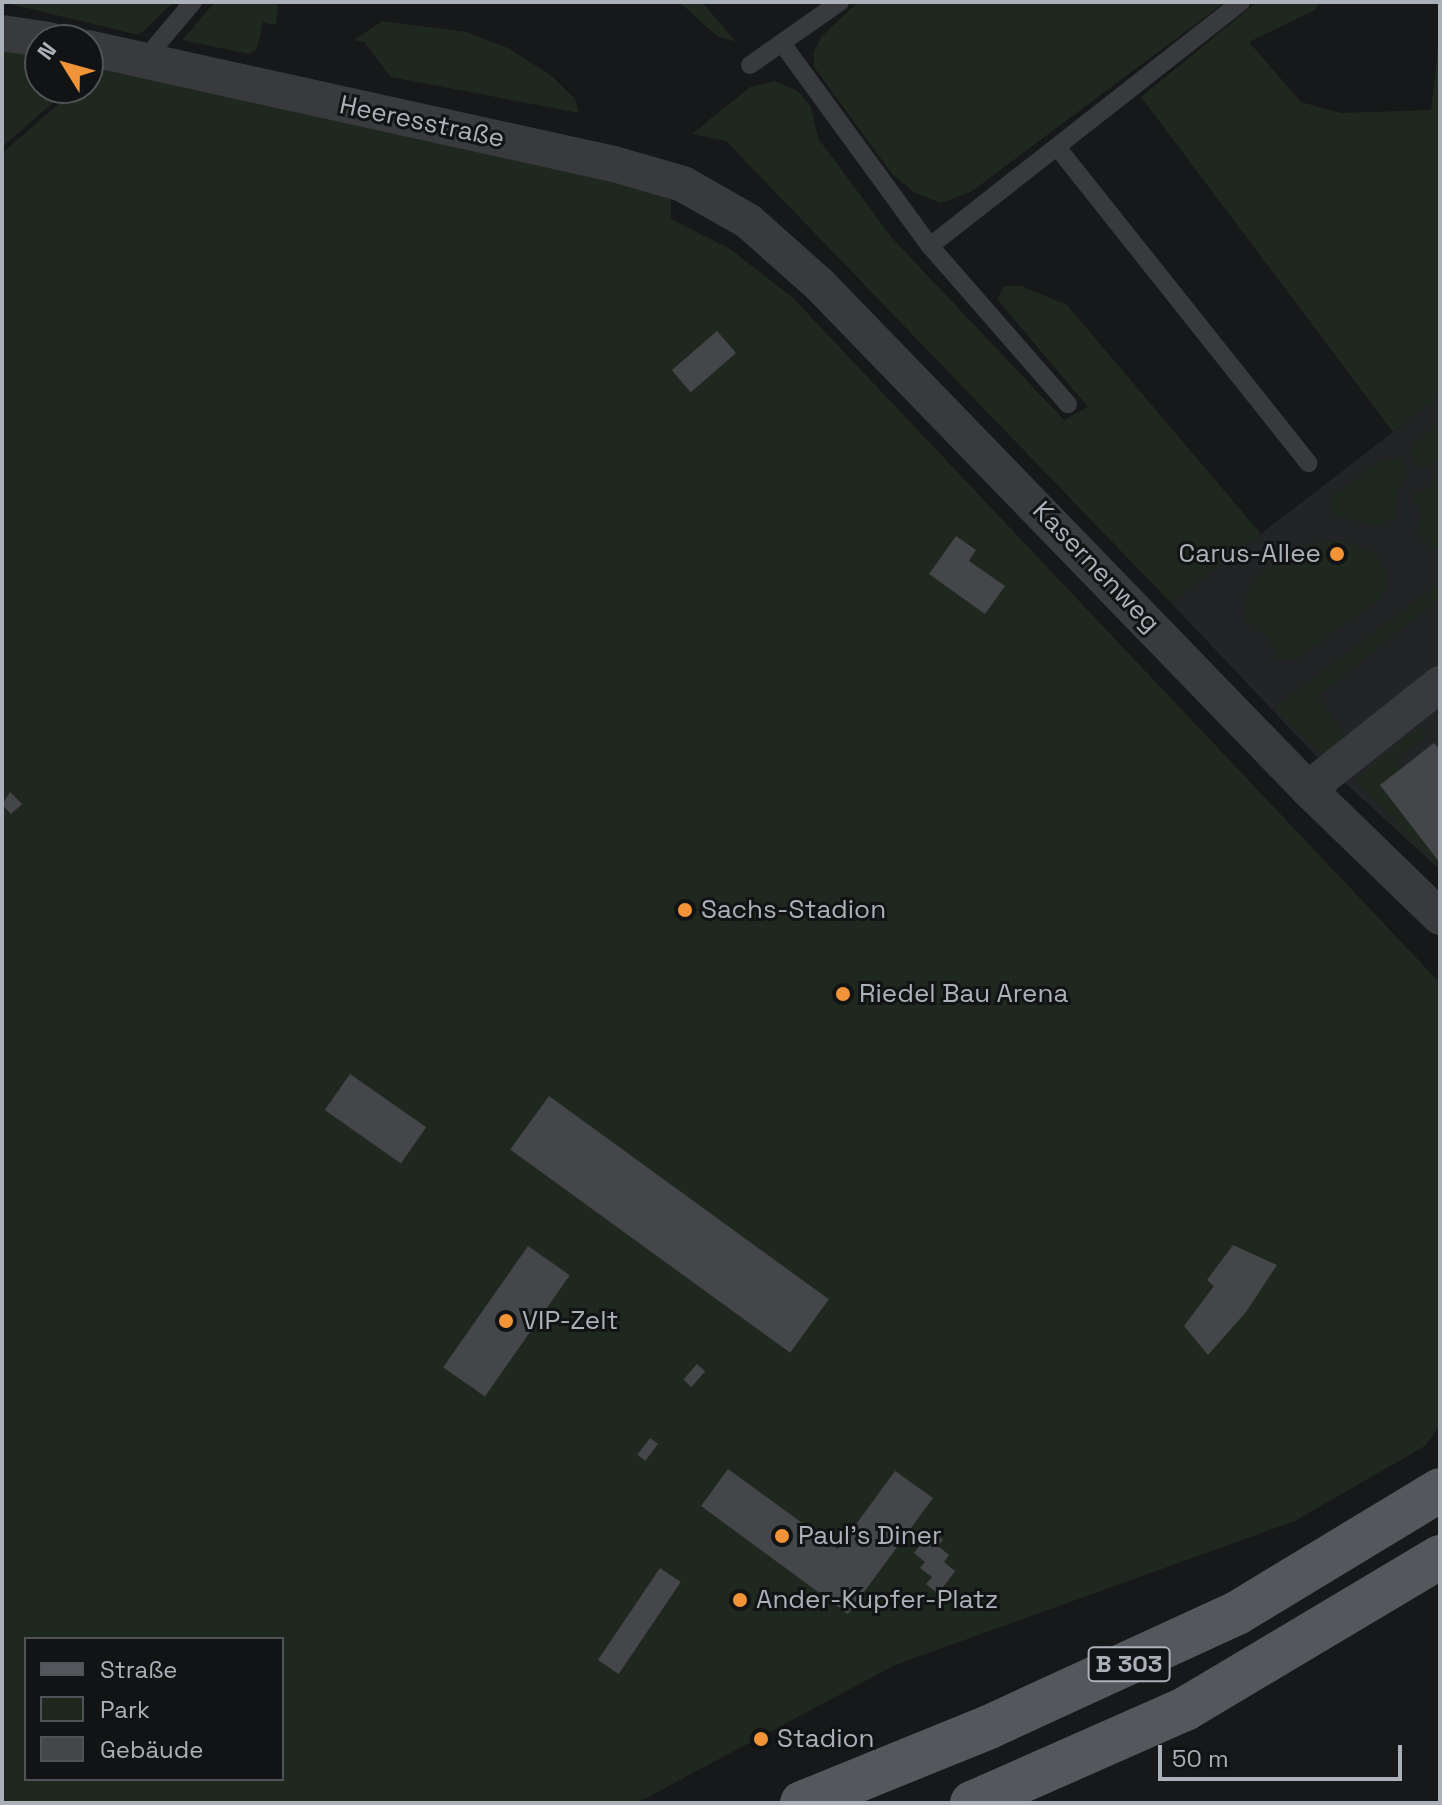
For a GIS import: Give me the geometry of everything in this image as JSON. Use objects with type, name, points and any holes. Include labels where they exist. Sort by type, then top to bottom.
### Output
[{"type":"main road","name":"B 303","points":[[802,1803],[989,1727],[1237,1613],[1440,1490]]},
{"type":"main road","name":"B 303","points":[[972,1803],[1185,1709],[1440,1557]]},
{"type":"street","points":[[2,33],[24,36]]},
{"type":"street","name":"Heeresstraße","points":[[104,51],[614,164],[683,184],[748,221]]},
{"type":"street","name":"Kasernenweg","points":[[748,221],[820,285],[1308,789],[1440,917]]},
{"type":"street","points":[[1308,789],[1440,684]]},
{"type":"lane","points":[[144,60],[193,2]]},
{"type":"lane","points":[[750,65],[784,46],[840,2]]},
{"type":"lane","points":[[930,246],[1241,2]]},
{"type":"lane","points":[[784,46],[930,246],[1068,404]]},
{"type":"lane","points":[[1057,147],[1308,463]]},
{"type":"shaded area","name":"Carus-Allee","points":[[1440,396],[1440,870],[1316,756],[1171,603]]},
{"type":"green space","points":[[2,2],[174,2],[139,35],[104,27],[104,24]]},
{"type":"green space","points":[[215,2],[271,2],[278,6],[276,25],[263,22],[257,49],[249,54],[182,40]]},
{"type":"green space","points":[[679,2],[702,2],[736,42],[717,36]]},
{"type":"green space","points":[[858,2],[1225,2],[971,192],[941,203],[915,193],[892,174],[814,67],[814,51],[822,36]]},
{"type":"green space","points":[[1257,2],[1319,2],[1315,10],[1249,42],[1301,102],[1341,113],[1431,110],[1440,33],[1440,396],[1393,432],[1141,97]]},
{"type":"green space","points":[[382,21],[466,32],[508,48],[552,76],[575,99],[579,113],[391,77],[364,42],[354,40]]},
{"type":"green space","points":[[2,50],[24,52],[24,104],[52,104],[2,147]]},
{"type":"green space","name":"Sachs-Stadion","points":[[104,70],[601,176],[671,199],[671,219],[730,249],[792,297],[1440,983],[1440,1426],[1425,1446],[1295,1521],[895,1665],[637,1803],[2,1803],[2,153],[59,104],[104,104]]},
{"type":"green space","points":[[775,81],[798,91],[811,107],[818,138],[892,238],[1064,420],[1088,407],[997,299],[1004,286],[1021,286],[1067,305],[1261,534],[1171,603],[726,141],[692,134],[750,87]]},
{"type":"green space","points":[[1440,420],[1440,455],[1429,466],[1418,466],[1411,457],[1412,446]]},
{"type":"green space","points":[[1401,458],[1409,473],[1397,492],[1394,519],[1377,526],[1335,516],[1329,507],[1332,497],[1380,461]]},
{"type":"green space","points":[[1440,473],[1440,546],[1433,548],[1416,533],[1421,514],[1411,496],[1430,487]]},
{"type":"green space","points":[[1341,540],[1374,552],[1387,572],[1387,588],[1378,600],[1295,660],[1276,659],[1268,636],[1244,620],[1249,587],[1287,547]]},
{"type":"green space","points":[[1440,583],[1440,598],[1317,697],[1347,736],[1325,753],[1319,751],[1274,708]]},
{"type":"green space","points":[[1419,726],[1427,735],[1397,759],[1440,868],[1355,780]]},
{"type":"building","points":[[717,331],[736,353],[691,392],[672,370]]},
{"type":"building","points":[[956,536],[976,550],[969,561],[1005,586],[985,614],[929,574]]},
{"type":"building","points":[[1434,743],[1440,750],[1440,863],[1380,785]]},
{"type":"building","points":[[10,792],[22,804],[11,814],[2,805]]},
{"type":"building","points":[[350,1074],[426,1127],[401,1163],[325,1110]]},
{"type":"building","points":[[549,1096],[829,1299],[790,1353],[510,1149]]},
{"type":"building","points":[[1233,1245],[1277,1265],[1246,1312],[1208,1355],[1184,1326],[1214,1286],[1207,1280]]},
{"type":"building","name":"VIP-Zelt","points":[[528,1246],[570,1275],[485,1396],[443,1367]]},
{"type":"building","points":[[697,1364],[705,1371],[692,1387],[683,1380]]},
{"type":"building","points":[[650,1438],[658,1444],[645,1461],[637,1455]]},
{"type":"building","name":"Paul's Diner","points":[[728,1469],[838,1549],[895,1471],[933,1498],[848,1614],[701,1506]]},
{"type":"building","points":[[931,1531],[943,1540],[938,1546],[949,1555],[944,1562],[955,1571],[938,1594],[926,1584],[932,1577],[920,1568],[925,1562],[914,1553]]},
{"type":"building","points":[[660,1568],[681,1582],[619,1674],[598,1660]]},
{"type":"place","name":"Carus-Allee","points":[[1337,554]]},
{"type":"place","name":"Sachs-Stadion","points":[[685,910]]},
{"type":"place","name":"Riedel Bau Arena","points":[[843,994]]},
{"type":"place","name":"VIP-Zelt","points":[[506,1321]]},
{"type":"place","name":"Paul's Diner","points":[[782,1536]]},
{"type":"place","name":"Ander-Kupfer-Platz","points":[[740,1600]]},
{"type":"place","name":"Stadion","points":[[761,1739]]}]
